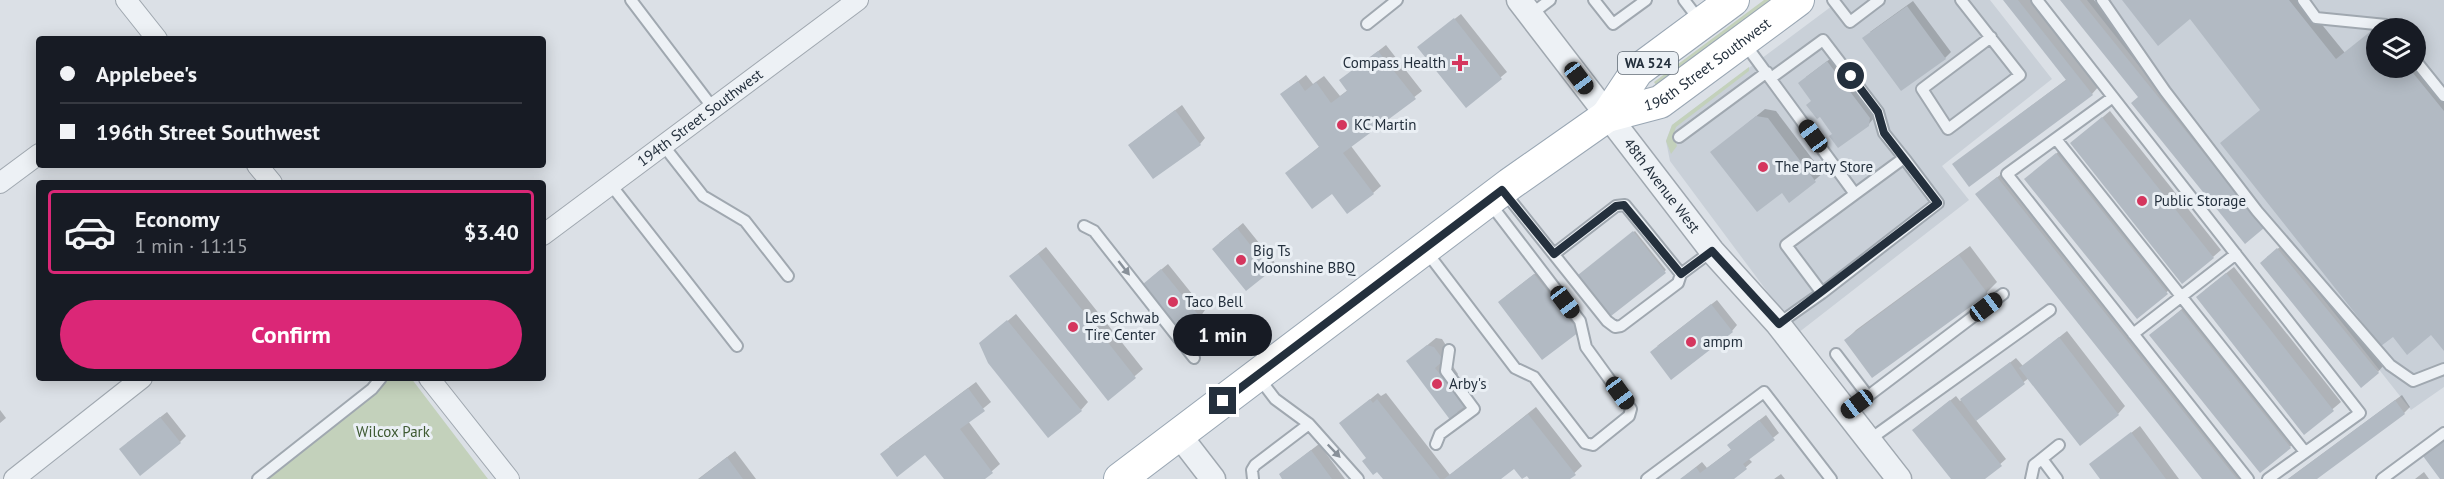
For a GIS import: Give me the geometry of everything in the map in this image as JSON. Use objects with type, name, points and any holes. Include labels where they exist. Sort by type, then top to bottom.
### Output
[{"type":"main road","name":"196th Street Southwest","points":[[1607,116],[1637,71],[1693,12],[1733,0]]},
{"type":"main road","name":"196th Street Southwest","points":[[1120,479],[1495,195],[1607,116],[1660,102],[1798,0]]},
{"type":"street","points":[[126,0],[155,36]]},
{"type":"street","name":"194th Street Southwest","points":[[546,233],[858,0]]},
{"type":"street","name":"48th Avenue West","points":[[1524,7],[1712,251],[1779,324],[1899,479]]},
{"type":"street","points":[[0,183],[36,156]]},
{"type":"street","points":[[260,168],[270,180]]},
{"type":"street","points":[[14,479],[138,381]]},
{"type":"street","points":[[431,381],[509,479]]},
{"type":"street","points":[[1179,435],[1213,479]]},
{"type":"lane","points":[[631,0],[713,108]]},
{"type":"lane","points":[[1367,24],[1397,0]]},
{"type":"lane","points":[[1524,7],[1550,0]]},
{"type":"lane","points":[[1594,0],[1613,24],[1646,0]]},
{"type":"lane","points":[[1833,0],[1850,22],[1879,0]]},
{"type":"lane","points":[[1961,0],[2020,75],[1948,129],[1922,89],[1990,37]]},
{"type":"lane","points":[[2037,0],[2360,413],[2268,479]]},
{"type":"lane","points":[[2102,0],[2165,91],[2257,211],[2390,365],[2413,381],[2444,369]]},
{"type":"lane","points":[[2303,0],[2316,18],[2366,23]]},
{"type":"lane","points":[[1679,137],[1823,40],[1878,112],[1884,133],[1938,203],[1779,324]]},
{"type":"lane","points":[[1743,41],[1855,194]]},
{"type":"lane","points":[[2426,74],[2444,96]]},
{"type":"lane","points":[[2113,97],[2007,174],[2248,479]]},
{"type":"lane","points":[[2056,139],[2305,452]]},
{"type":"lane","points":[[663,145],[703,196],[745,221],[788,276]]},
{"type":"lane","points":[[1822,293],[1786,244],[1904,158]]},
{"type":"lane","points":[[610,184],[737,346]]},
{"type":"lane","points":[[1424,249],[1515,368],[1534,377],[1586,443],[1593,445],[1629,416],[1631,408],[1586,346],[1580,321],[1495,195]]},
{"type":"lane","points":[[1495,195],[1554,254],[1615,327],[1621,326],[1677,284],[1681,274],[1712,251]]},
{"type":"lane","points":[[1554,254],[1616,206],[1624,205],[1681,274]]},
{"type":"lane","points":[[1084,226],[1094,231],[1194,358]]},
{"type":"lane","points":[[2133,334],[2236,254]]},
{"type":"lane","points":[[1847,412],[2003,294]]},
{"type":"lane","points":[[1869,440],[2050,310]]},
{"type":"lane","points":[[1436,444],[1440,434],[1474,409],[1446,371],[1449,350]]},
{"type":"lane","points":[[1836,354],[1868,396]]},
{"type":"lane","points":[[1257,375],[1275,399],[1309,424],[1358,479]]},
{"type":"lane","points":[[258,479],[372,389],[379,381]]},
{"type":"lane","points":[[1647,479],[1764,392],[1831,479]]},
{"type":"lane","points":[[1252,478],[1255,465],[1309,424]]},
{"type":"lane","points":[[2382,479],[2444,433]]},
{"type":"lane","points":[[2031,479],[2034,465],[2060,445]]},
{"type":"lane","points":[[2042,459],[2057,479]]},
{"type":"shaded area","points":[[1840,0],[1990,0],[2052,79],[1942,166],[1969,200],[1798,333],[1670,161],[1666,141],[1672,125]]},
{"type":"shaded area","points":[[2087,0],[2444,0],[2444,387],[2411,410]]},
{"type":"green space","points":[[1764,0],[1775,0],[1658,88],[1654,82]]},
{"type":"green space","points":[[1749,67],[1749,71],[1676,127],[1673,136],[1677,146],[1671,154],[1666,141],[1672,125]]},
{"type":"green space","name":"Wilcox Park","points":[[384,381],[413,381],[488,479],[263,479]]},
{"type":"building","points":[[2003,0],[2018,0],[2093,95],[1969,187],[1952,164],[2066,80]]},
{"type":"building","points":[[2060,0],[2080,0],[2264,228],[2245,244],[2131,103],[2138,97]]},
{"type":"building","points":[[2122,0],[2289,0],[2336,59],[2366,35],[2366,78],[2417,78],[2444,111],[2444,351],[2431,335],[2407,355],[2393,337],[2381,346],[2220,143],[2260,110],[2190,19],[2158,46]]},
{"type":"building","points":[[1907,6],[1946,59],[1901,91],[1862,38]]},
{"type":"building","points":[[1454,18],[1502,79],[1466,108],[1417,47]]},
{"type":"building","name":"KC Martin","points":[[1378,51],[1416,99],[1343,153],[1374,194],[1347,214],[1332,194],[1312,209],[1285,173],[1319,147],[1280,94],[1298,81],[1305,91],[1316,82],[1331,103],[1347,91],[1339,80]]},
{"type":"building","points":[[1827,61],[1870,118],[1869,126],[1838,148],[1829,136],[1832,134],[1820,117],[1817,119],[1806,105],[1811,101],[1798,83]]},
{"type":"building","points":[[1175,110],[1201,145],[1153,179],[1128,145]]},
{"type":"building","name":"The Party Store","points":[[1756,116],[1768,118],[1816,182],[1789,203],[1782,193],[1757,212],[1710,152]]},
{"type":"building","name":"Public Storage","points":[[2102,117],[2214,258],[2182,284],[2070,143]]},
{"type":"building","points":[[2056,153],[2168,294],[2137,319],[2024,179]]},
{"type":"building","points":[[1997,177],[2237,479],[2202,479],[1975,194]]},
{"type":"building","name":"Big Ts Moonshine BBQ","points":[[1237,228],[1271,271],[1246,291],[1212,249]]},
{"type":"building","points":[[1633,231],[1666,273],[1611,316],[1578,275]]},
{"type":"building","points":[[2277,248],[2379,373],[2361,388],[2260,263]]},
{"type":"building","name":"Les Schwab Tire Center","points":[[1038,254],[1136,378],[1108,401],[1009,276]]},
{"type":"building","points":[[1959,255],[1988,294],[1872,378],[1844,340]]},
{"type":"building","name":"Taco Bell","points":[[1161,269],[1200,317],[1195,322],[1197,324],[1180,334],[1157,308],[1160,305],[1143,284]]},
{"type":"building","points":[[2226,273],[2334,411],[2304,435],[2196,297]]},
{"type":"building","points":[[1534,274],[1579,332],[1542,360],[1498,302]]},
{"type":"building","name":"ampm","points":[[1711,304],[1733,332],[1671,380],[1650,352]]},
{"type":"building","points":[[2181,310],[2291,448],[2260,473],[2149,335]]},
{"type":"building","points":[[1007,320],[1082,411],[1048,438],[988,363],[979,343]]},
{"type":"building","points":[[2059,337],[2119,415],[2080,446],[2019,368]]},
{"type":"building","name":"Arby's","points":[[1427,345],[1434,347],[1442,358],[1442,362],[1435,368],[1440,374],[1444,372],[1452,383],[1449,385],[1465,406],[1451,421],[1406,361]]},
{"type":"building","points":[[2010,362],[2025,384],[1976,421],[1960,399]]},
{"type":"building","points":[[968,388],[985,411],[960,429],[993,473],[985,479],[944,479],[925,455],[897,477],[880,454]]},
{"type":"building","points":[[1370,399],[1373,403],[1377,399],[1440,479],[1383,479],[1377,472],[1373,475],[1362,461],[1366,458],[1339,423]]},
{"type":"building","points":[[1950,400],[2002,466],[1985,479],[1951,479],[1912,430]]},
{"type":"building","points":[[2395,400],[2405,414],[2317,479],[2288,479]]},
{"type":"building","points":[[1528,414],[1576,475],[1570,479],[1529,479],[1527,476],[1522,479],[1514,469],[1501,479],[1444,479]]},
{"type":"building","points":[[160,417],[181,443],[140,476],[119,449]]},
{"type":"building","points":[[1759,420],[1775,440],[1743,464],[1747,469],[1734,479],[1680,479],[1696,467],[1700,473],[1731,450],[1727,445]]},
{"type":"building","points":[[2131,432],[2166,479],[2100,479],[2089,464]]},
{"type":"building","points":[[2444,439],[2444,479],[2440,479],[2423,456]]},
{"type":"building","points":[[1311,450],[1332,479],[1282,479],[1279,474]]},
{"type":"building","points":[[727,457],[743,479],[699,479]]},
{"type":"place","name":"Compass Health","points":[[1460,63]]},
{"type":"place","name":"KC Martin","points":[[1342,125]]},
{"type":"place","name":"The Party Store","points":[[1763,167]]},
{"type":"place","name":"Public Storage","points":[[2142,201]]},
{"type":"place","name":"Big Ts Moonshine BBQ","points":[[1241,260]]},
{"type":"place","name":"Taco Bell","points":[[1173,302]]},
{"type":"place","name":"Les Schwab Tire Center","points":[[1073,327]]},
{"type":"place","name":"ampm","points":[[1691,342]]},
{"type":"place","name":"Arby's","points":[[1437,384]]},
{"type":"route","points":[[1223,401],[1502,190],[1554,254],[1616,206],[1624,205],[1681,274],[1712,251],[1779,324],[1938,203],[1884,133],[1878,112],[1851,76]]}]
